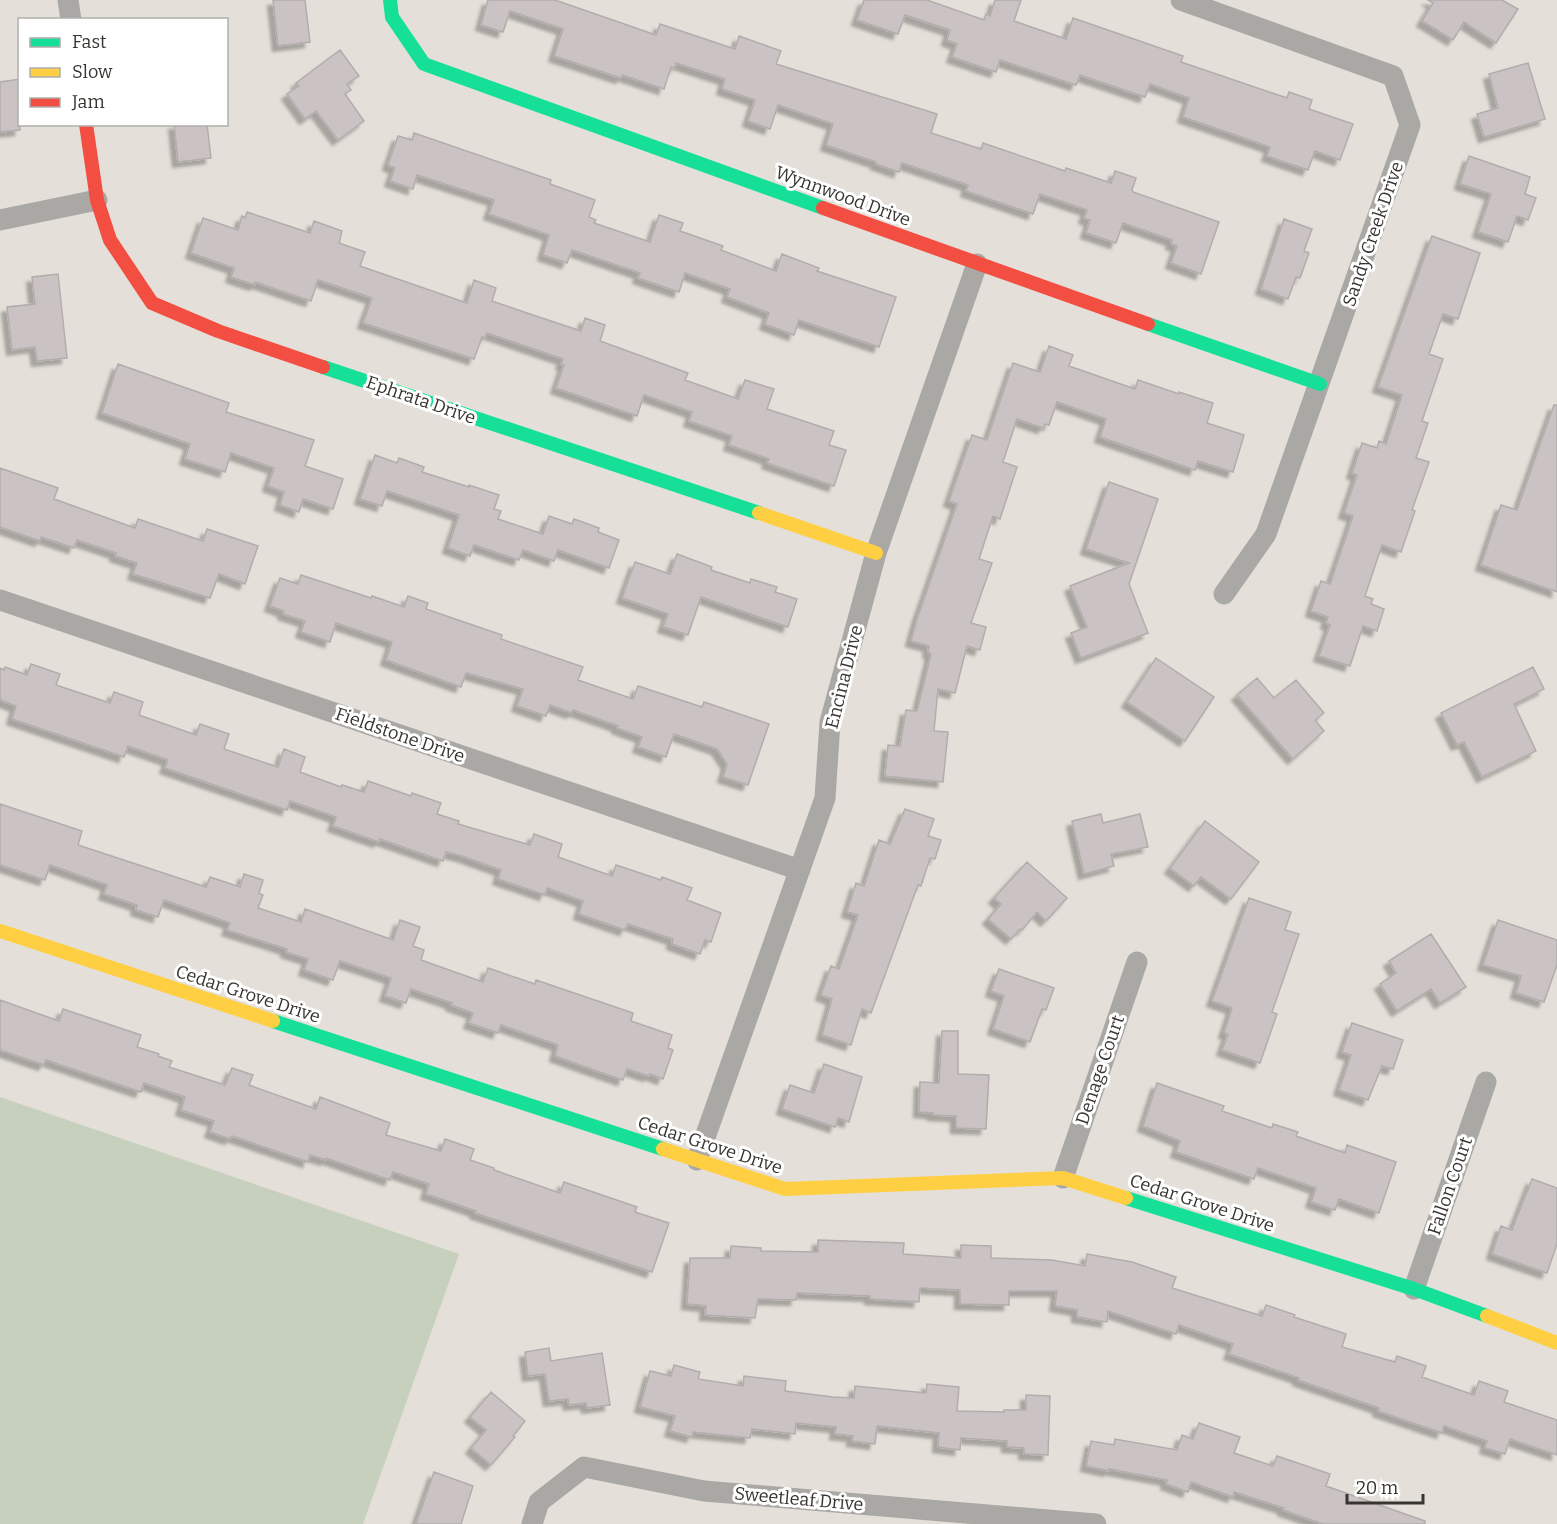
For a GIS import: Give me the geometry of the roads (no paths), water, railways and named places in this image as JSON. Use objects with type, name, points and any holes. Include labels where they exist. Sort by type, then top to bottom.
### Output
[{"type":"street","points":[[69,0],[71,18]]},
{"type":"street","name":"Wynnwood Drive","points":[[390,0],[392,17],[424,64],[977,264],[1320,384]]},
{"type":"street","name":"Sandy Creek Drive","points":[[1181,0],[1393,76],[1410,125],[1266,534],[1224,594]]},
{"type":"street","name":"Ephrata Drive","points":[[86,126],[97,200],[110,240],[152,303],[218,332],[876,553]]},
{"type":"street","points":[[0,220],[97,200]]},
{"type":"street","name":"Encina Drive","points":[[697,1160],[825,798],[830,722],[876,553],[977,264]]},
{"type":"street","name":"Fieldstone Drive","points":[[0,600],[800,870]]},
{"type":"street","name":"Cedar Grove Drive","points":[[0,931],[785,1189],[1063,1178],[1414,1289],[1557,1343]]},
{"type":"street","name":"Denage Court","points":[[1063,1178],[1137,962]]},
{"type":"street","name":"Fallon Court","points":[[1414,1289],[1486,1082]]},
{"type":"street","name":"Sweetleaf Drive","points":[[532,1524],[539,1502],[584,1467],[704,1491],[1096,1524]]}]
